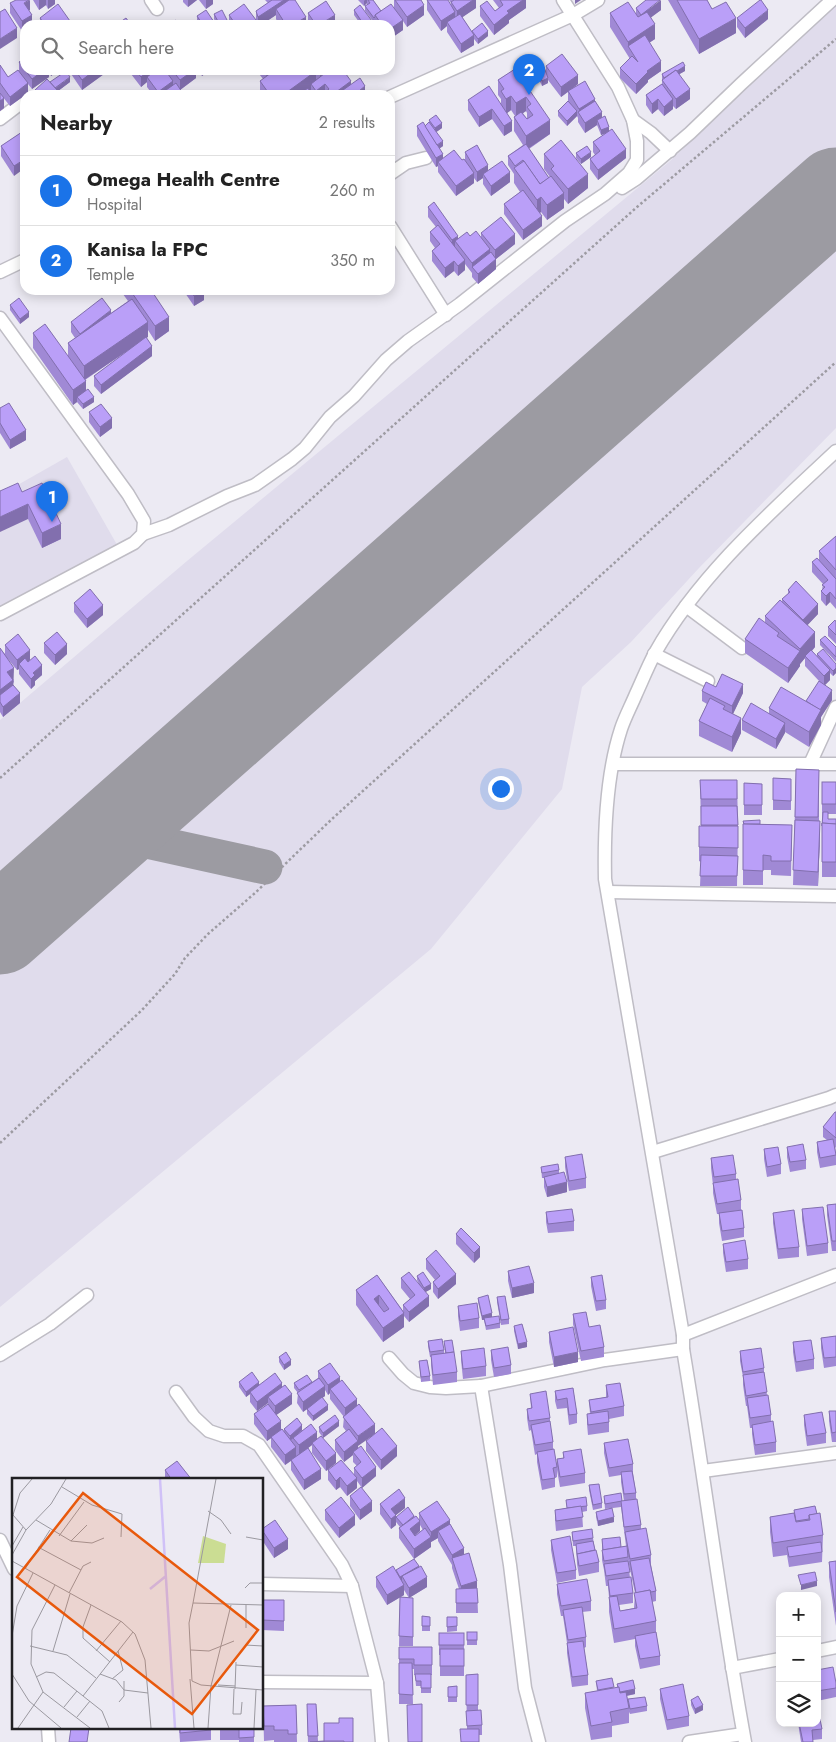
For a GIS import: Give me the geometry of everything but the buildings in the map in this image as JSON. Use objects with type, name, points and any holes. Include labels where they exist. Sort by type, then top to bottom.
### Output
[{"type":"street","points":[[0,614],[134,543],[143,534],[170,525],[255,484],[277,470],[305,448],[330,417],[354,396],[393,354],[408,341],[446,314],[565,221],[605,194],[629,173],[637,160],[637,141],[633,120],[618,87],[563,0]]},
{"type":"street","points":[[395,95],[573,16],[598,0]]},
{"type":"street","points":[[605,194],[625,186],[670,151],[832,0]]},
{"type":"street","points":[[0,119],[20,104]]},
{"type":"street","points":[[633,120],[651,133],[670,151]]},
{"type":"street","points":[[395,171],[406,163],[426,158]]},
{"type":"street","points":[[395,234],[446,314]]},
{"type":"street","points":[[0,272],[20,262]]},
{"type":"street","points":[[0,318],[128,494],[144,521],[143,534]]},
{"type":"street","points":[[689,1742],[744,1738],[716,1570],[703,1471],[683,1349],[683,1335],[605,872],[608,799],[622,727],[654,654],[686,606],[732,552],[836,451]]},
{"type":"street","points":[[686,606],[742,648]]},
{"type":"street","points":[[654,654],[708,681]]},
{"type":"street","points":[[810,764],[836,706]]},
{"type":"street","points":[[614,764],[836,764]]},
{"type":"street","points":[[608,892],[836,896]]},
{"type":"street","points":[[653,1152],[829,1098],[836,1094]]},
{"type":"street","points":[[683,1335],[836,1276]]},
{"type":"street","points":[[0,1355],[50,1324],[87,1295]]},
{"type":"street","points":[[389,1358],[414,1383],[446,1388],[481,1386],[605,1360],[683,1349]]},
{"type":"street","points":[[481,1386],[510,1565],[525,1688],[539,1742]]},
{"type":"street","points":[[176,1392],[194,1417],[208,1430],[224,1436],[243,1436],[259,1445],[342,1565],[352,1586],[377,1684],[382,1742]]},
{"type":"street","points":[[703,1471],[836,1453]]},
{"type":"street","points":[[0,1540],[12,1565]]},
{"type":"street","points":[[264,1584],[352,1586]]},
{"type":"street","points":[[821,1650],[836,1647]]},
{"type":"street","points":[[732,1668],[776,1660]]},
{"type":"street","points":[[264,1682],[377,1684]]},
{"type":"path","points":[[0,778],[637,207],[836,39]]},
{"type":"path","points":[[0,1143],[142,1010],[175,974],[185,958],[208,934],[836,362]]},
{"type":"shaded area","points":[[836,5],[836,428],[699,568],[631,642],[582,687],[562,789],[431,949],[0,1307],[0,720],[187,561],[669,162]]},
{"type":"shaded area","points":[[67,457],[120,550],[0,618],[0,495]]},
{"type":"taxiway","points":[[110,833],[265,867]]},
{"type":"runway","points":[[0,930],[836,192]]},
{"type":"place","name":"Kanisa la FPC","points":[[529,95]]},
{"type":"place","name":"Omega Health Centre","points":[[52,522]]}]
